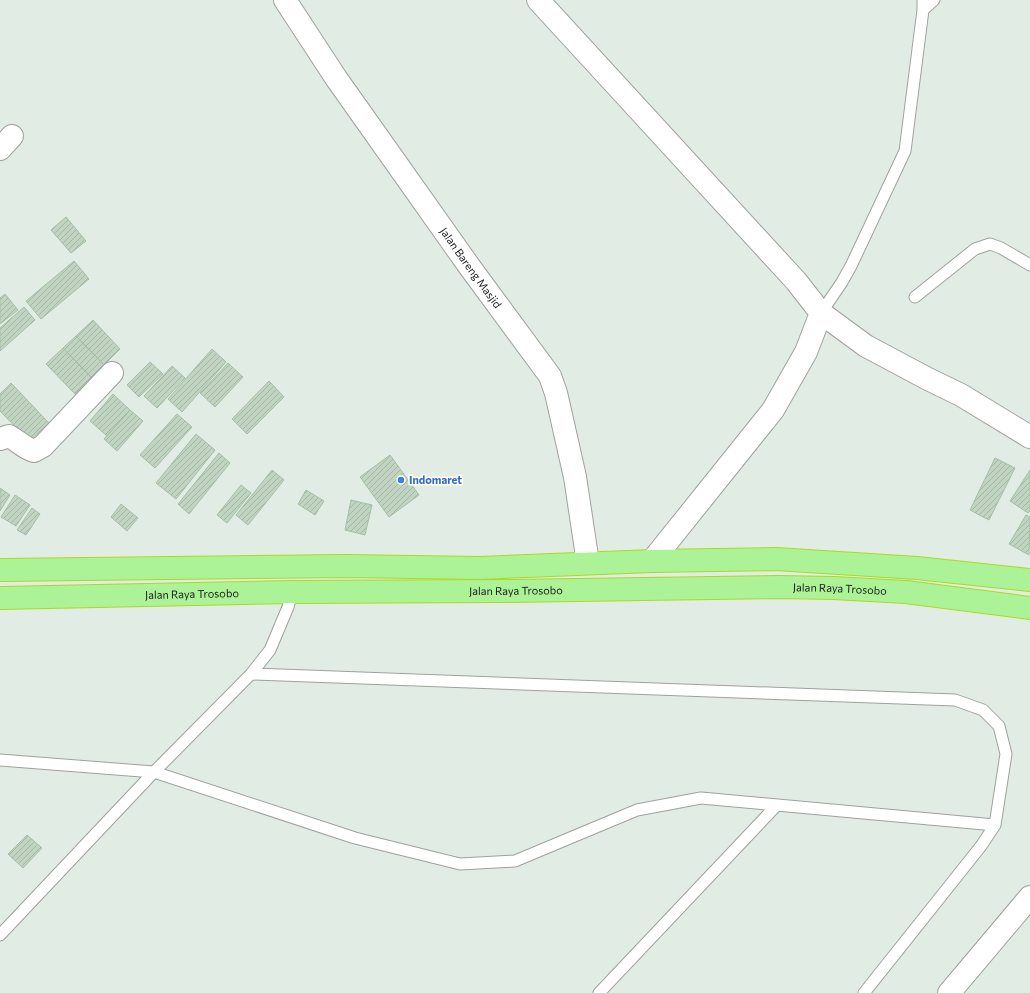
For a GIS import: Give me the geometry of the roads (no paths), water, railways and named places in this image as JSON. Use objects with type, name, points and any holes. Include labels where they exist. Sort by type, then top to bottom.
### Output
[{"type":"highway","points":[[0,570],[345,566],[480,568],[652,561],[776,559],[917,568],[1030,580]]},
{"type":"highway","name":"Jalan Raya Trosobo","points":[[0,598],[290,599],[501,591],[778,587],[906,592],[1030,608]]},
{"type":"street","name":"Jalan Bareng Masjid","points":[[286,0],[336,78],[455,247],[550,376],[556,393],[575,478],[588,563]]},
{"type":"street","points":[[538,0],[796,281],[821,313],[866,346],[928,380],[961,395],[1030,437]]},
{"type":"street","points":[[652,561],[773,410],[806,352],[821,313]]},
{"type":"street","points":[[0,439],[9,436],[17,440],[27,449],[34,451],[43,446],[112,373]]},
{"type":"street","points":[[949,993],[1030,897]]},
{"type":"lane","points":[[821,313],[851,266],[905,151],[923,5],[934,0]]},
{"type":"lane","points":[[915,297],[975,249],[990,244],[1001,248],[1030,265]]},
{"type":"lane","points":[[0,935],[154,772],[251,674],[270,650],[290,599]]},
{"type":"lane","points":[[251,674],[954,700],[983,710],[999,726],[1006,754],[995,825],[981,846],[864,993]]},
{"type":"lane","points":[[0,760],[154,772],[355,838],[460,864],[515,861],[637,810],[700,798],[995,825]]},
{"type":"lane","points":[[599,993],[777,805]]},
{"type":"place","name":"Indomaret","points":[[401,480]]}]
